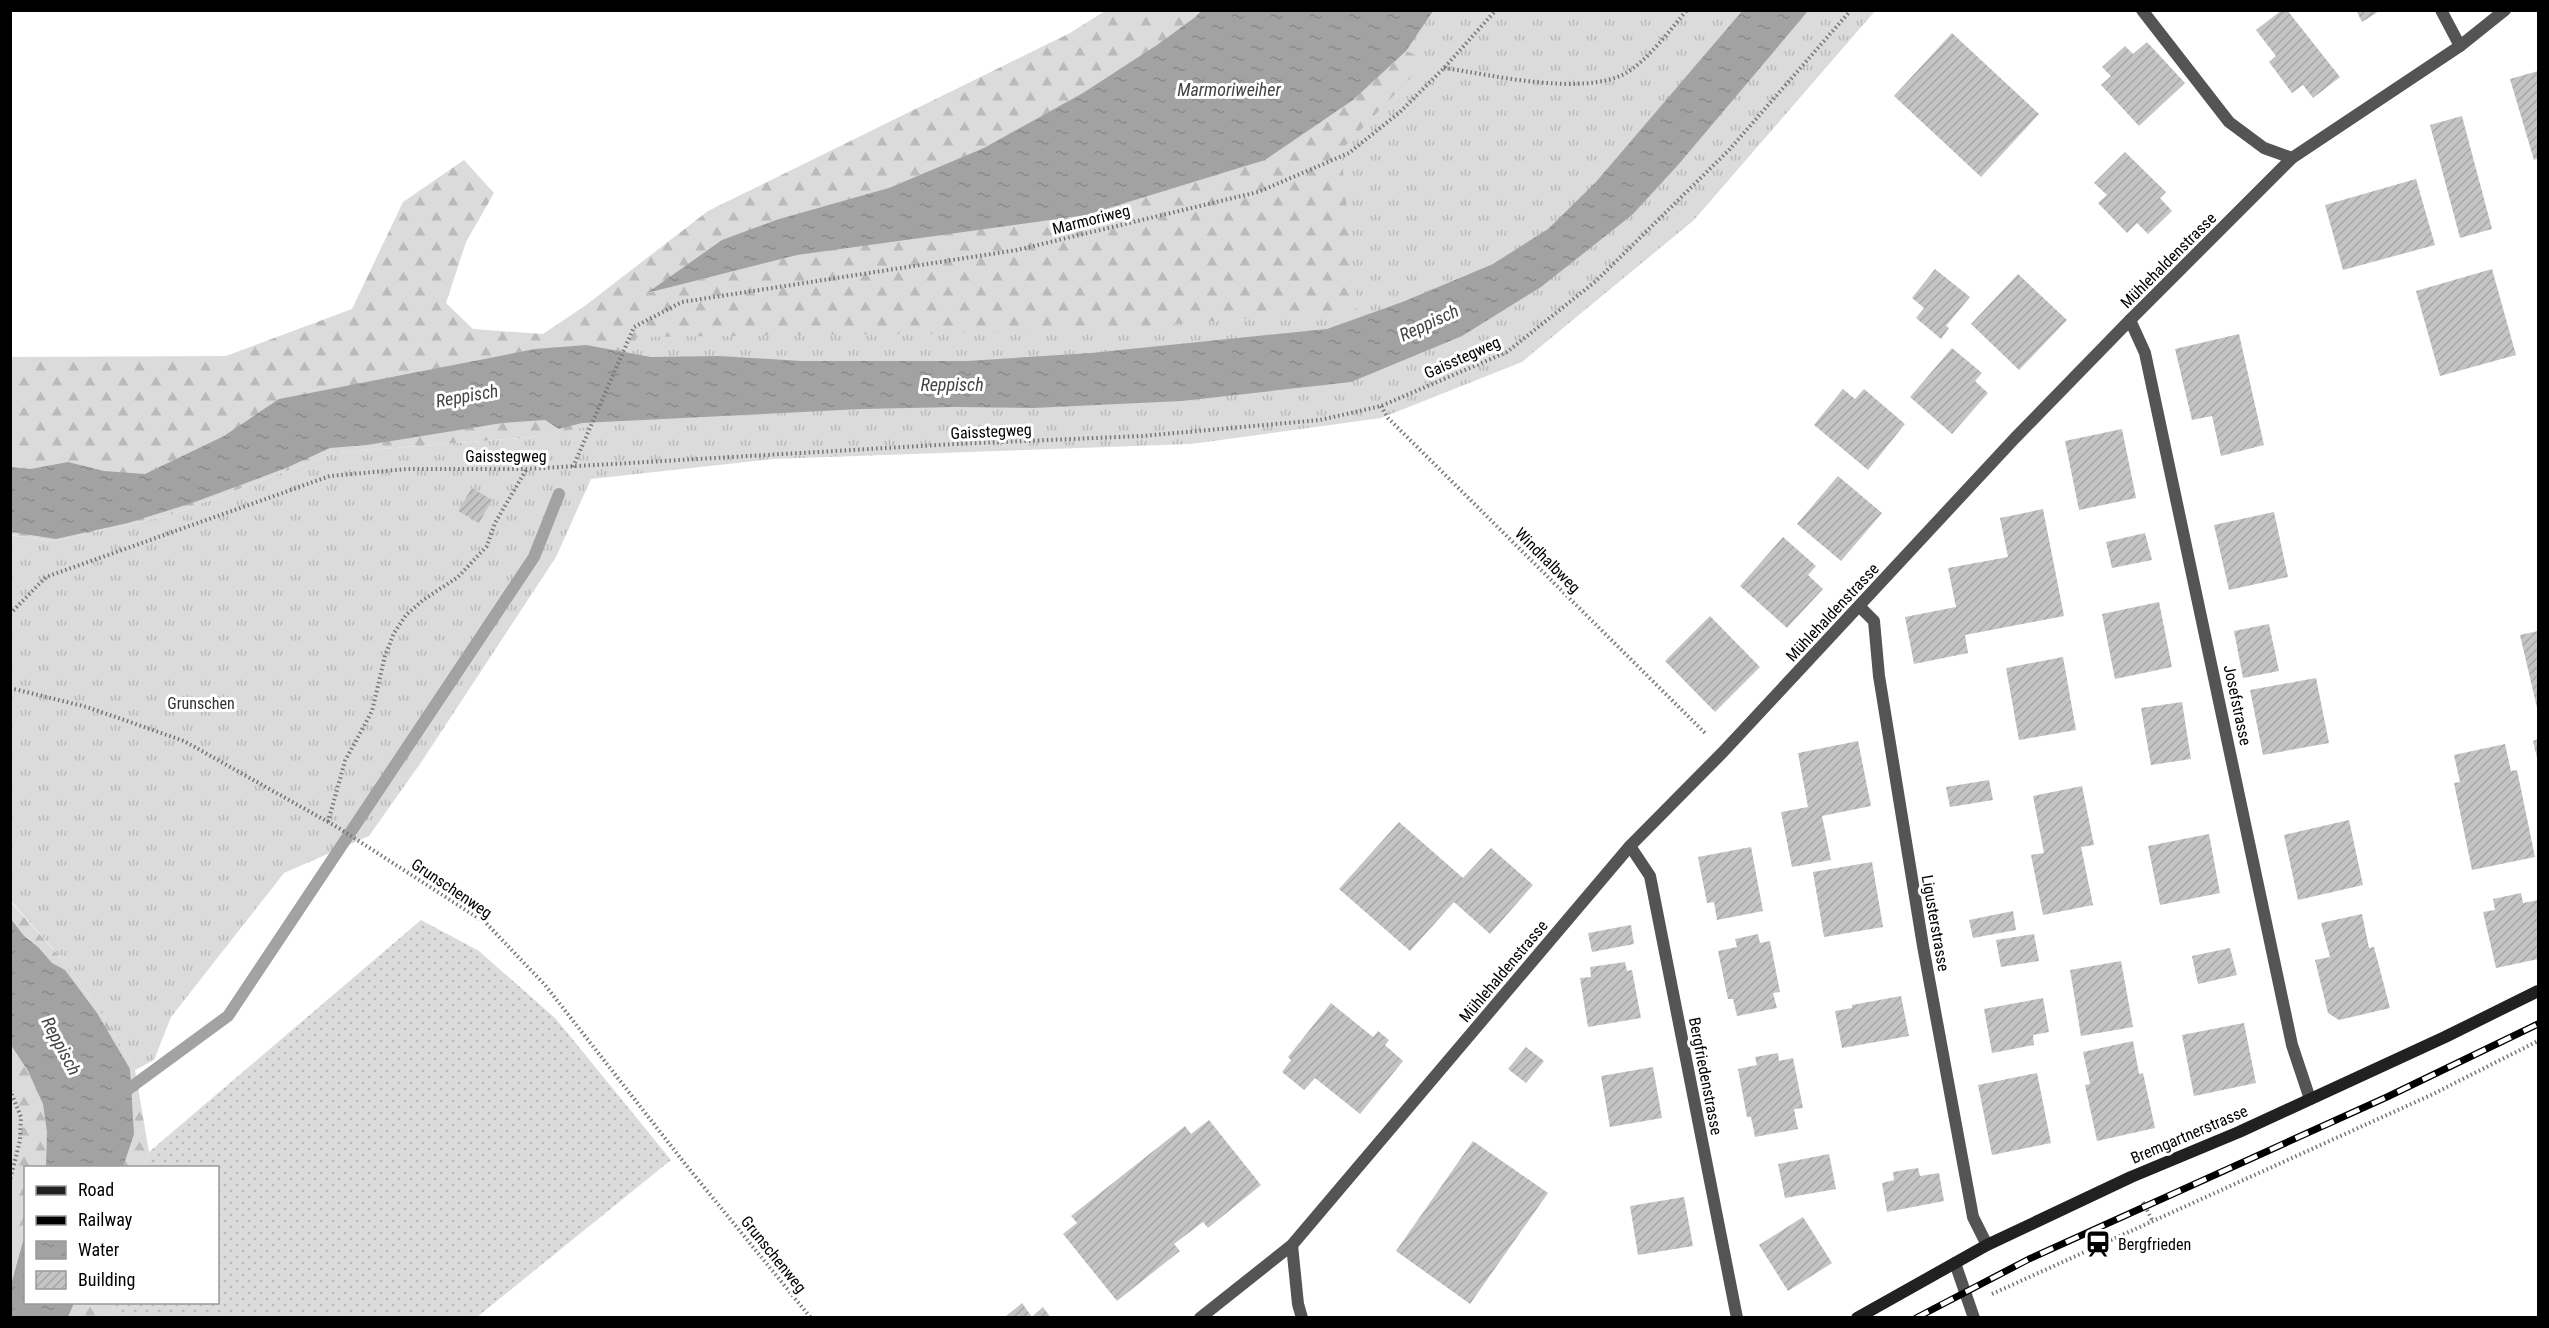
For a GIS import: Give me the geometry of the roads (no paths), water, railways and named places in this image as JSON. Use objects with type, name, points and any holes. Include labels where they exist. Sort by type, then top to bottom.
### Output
[{"type":"main road","name":"Bremgartnerstrasse","points":[[1857,1317],[1987,1245],[2131,1177],[2445,1037],[2538,991]]},
{"type":"street","points":[[2142,10],[2229,122],[2264,148],[2292,158]]},
{"type":"street","points":[[2441,10],[2460,46]]},
{"type":"street","name":"Mühlehaldenstrasse","points":[[1200,1317],[1292,1245],[1630,846],[1723,752],[2015,438],[2130,320],[2292,158],[2460,46],[2505,10]]},
{"type":"street","name":"Josefstrasse","points":[[2130,320],[2145,353],[2292,1045],[2310,1099]]},
{"type":"street","name":"Ligusterstrasse","points":[[1860,607],[1874,621],[1880,676],[1923,946],[1972,1217],[1987,1245]]},
{"type":"street","name":"Bergfriedenstrasse","points":[[1630,846],[1650,876],[1737,1317]]},
{"type":"street","points":[[1292,1245],[1298,1304],[1302,1317]]},
{"type":"street","points":[[1955,1263],[1974,1317]]},
{"type":"water","name":"Reppisch","points":[[1743,10],[1808,11],[1678,165],[1632,215],[1541,287],[1462,336],[1351,382],[1182,401],[1033,408],[862,409],[582,423],[559,429],[545,420],[502,423],[367,445],[330,448],[286,468],[192,503],[128,523],[56,539],[11,532],[11,467],[31,469],[68,462],[104,471],[145,474],[224,436],[279,399],[535,349],[586,345],[651,357],[719,356],[801,361],[967,361],[1091,353],[1327,329],[1405,301],[1493,264],[1548,229],[1596,182]]},
{"type":"water","name":"Marmoriweiher","points":[[1201,11],[1433,11],[1406,51],[1353,100],[1265,160],[1086,215],[797,255],[647,293],[722,240],[779,219],[889,188],[984,148],[1083,93],[1157,45]]},
{"type":"water","name":"Reppisch","points":[[11,919],[24,936],[52,963],[65,970],[97,1013],[130,1069],[134,1134],[123,1166],[46,1166],[47,1132],[43,1104],[28,1071],[11,1045]]},
{"type":"water","points":[[24,1238],[24,1304],[74,1304],[68,1317],[11,1317],[11,1285]]},
{"type":"waterway","points":[[119,1096],[228,1016],[534,557],[559,494]]},
{"type":"railway","points":[[1916,1318],[2029,1259],[2387,1097],[2538,1024]]},
{"type":"place","name":"Bergfrieden","points":[[2098,1244]]},
{"type":"park label","name":"Grunschen","points":[[201,703]]}]
